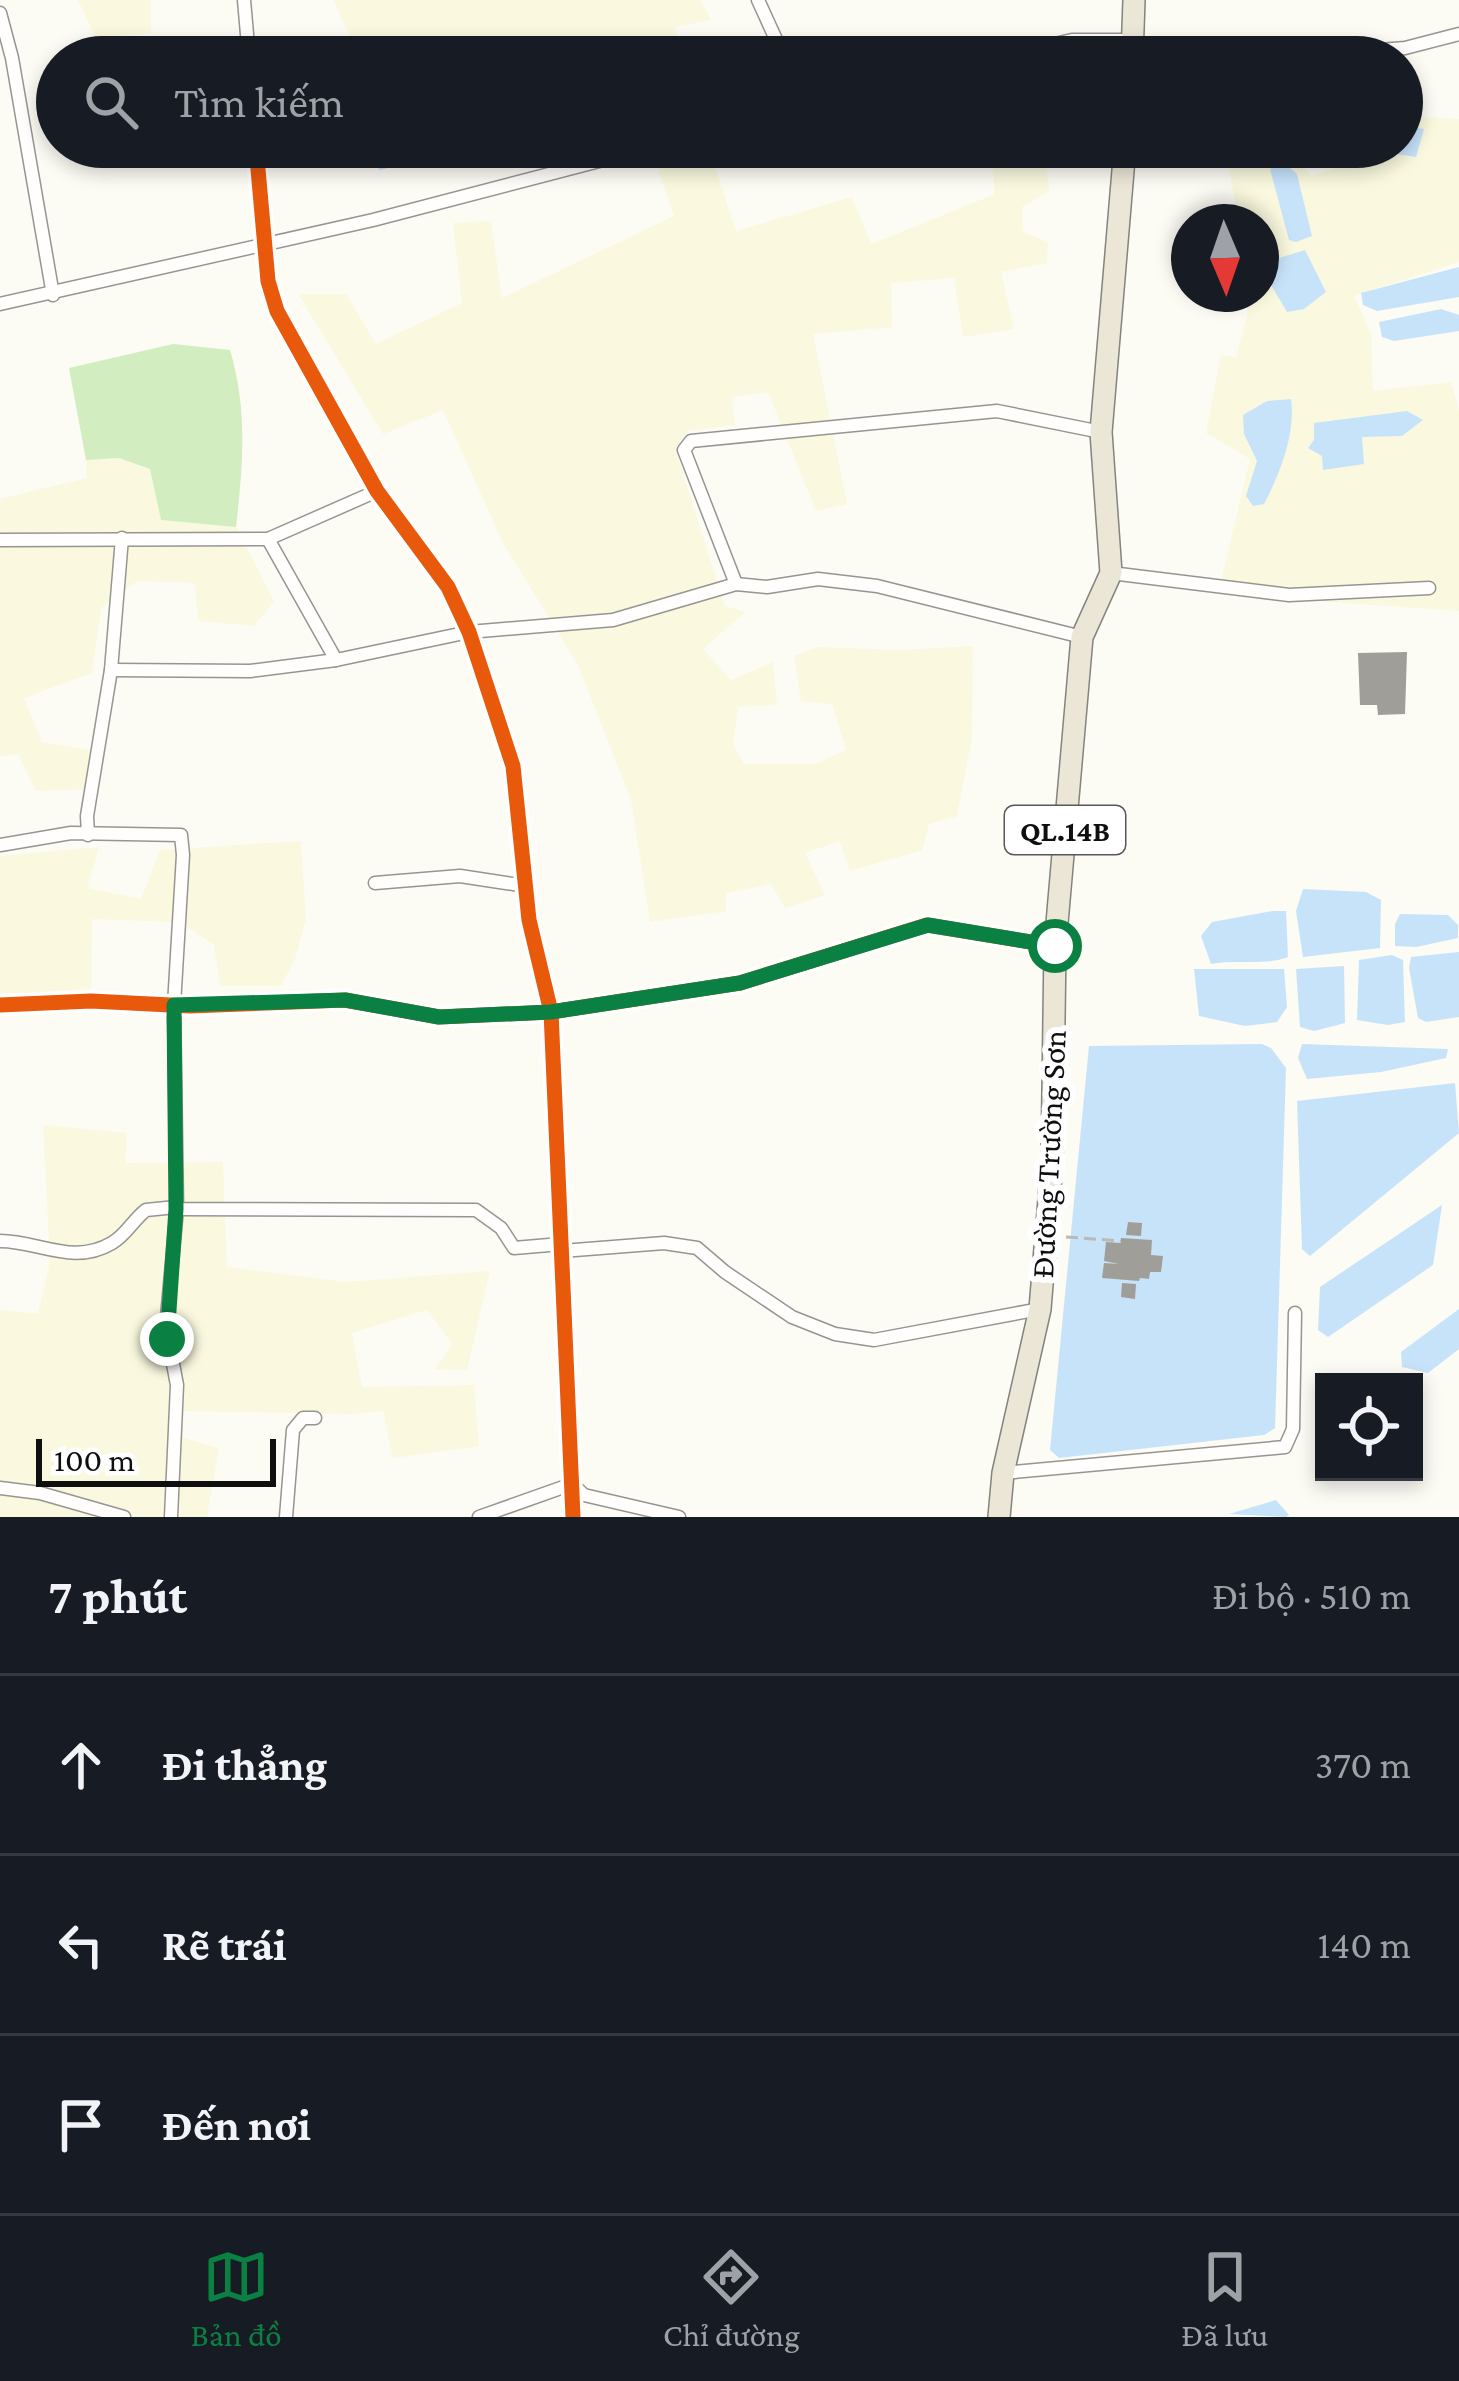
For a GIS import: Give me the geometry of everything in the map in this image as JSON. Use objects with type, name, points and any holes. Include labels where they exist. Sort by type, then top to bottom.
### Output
[{"type":"highway","points":[[1133,36],[1134,0]]},
{"type":"highway","name":"Đường Trường Sơn","points":[[999,1517],[1003,1473],[1040,1309],[1047,1235],[1055,946],[1082,637],[1112,573],[1101,432],[1123,168]]},
{"type":"street","points":[[244,0],[247,36]]},
{"type":"street","points":[[758,0],[774,36]]},
{"type":"street","points":[[0,13],[13,58],[53,295]]},
{"type":"street","points":[[1423,43],[1459,34]]},
{"type":"street","points":[[258,168],[268,281],[277,311],[377,490],[448,586],[469,632],[513,766],[529,920],[551,1012],[573,1517]]},
{"type":"street","points":[[0,304],[264,246],[570,168]]},
{"type":"street","points":[[736,584],[684,450],[691,442],[997,410],[1101,432]]},
{"type":"street","points":[[0,540],[268,539],[377,490]]},
{"type":"street","points":[[88,835],[111,670],[122,538]]},
{"type":"street","points":[[268,539],[337,659]]},
{"type":"street","points":[[1112,573],[1289,595],[1429,588]]},
{"type":"street","points":[[111,670],[250,671],[469,632],[613,620],[736,584],[767,587],[818,579],[877,586],[1082,637]]},
{"type":"street","points":[[0,845],[71,833],[181,835],[174,1005],[176,1208],[166,1327],[177,1385],[171,1517]]},
{"type":"street","points":[[375,883],[460,876],[526,886]]},
{"type":"street","points":[[0,1005],[345,1000],[439,1017],[551,1012],[740,983],[928,925],[1055,946]]},
{"type":"street","points":[[0,1241],[30,1242],[54,1253],[99,1249],[123,1235],[146,1210],[176,1208],[476,1210],[501,1228],[514,1248],[664,1243],[698,1248],[792,1317],[836,1334],[874,1340],[1040,1309]]},
{"type":"street","points":[[1003,1473],[1285,1447],[1293,1429],[1294,1313]]},
{"type":"street","points":[[286,1517],[293,1430],[303,1418],[316,1418]]},
{"type":"street","points":[[479,1517],[572,1484]]},
{"type":"street","points":[[572,1484],[584,1495],[679,1517]]},
{"type":"street","points":[[0,1488],[40,1493],[124,1517]]},
{"type":"path","points":[[1047,1235],[1121,1241]]},
{"type":"green space","points":[[78,0],[151,0],[151,33],[95,36]]},
{"type":"green space","points":[[333,0],[700,0],[711,20],[675,27],[678,36],[350,36]]},
{"type":"green space","points":[[1423,117],[1459,119],[1459,262],[1354,296],[1371,334],[1373,391],[1451,382],[1459,410],[1459,611],[1218,594],[1250,459],[1206,433],[1221,355],[1236,358],[1248,312],[1279,312],[1279,204],[1235,204],[1229,168],[1303,168],[1312,176],[1334,168],[1423,168]]},
{"type":"green space","points":[[657,168],[715,168],[736,231],[852,197],[871,244],[995,194],[992,168],[1047,168],[1049,191],[1022,207],[1023,232],[1048,242],[1047,263],[1001,272],[1014,329],[963,337],[954,278],[891,283],[892,327],[813,334],[847,504],[816,511],[768,392],[732,397],[735,425],[688,431],[675,449],[725,606],[745,612],[703,649],[731,680],[773,662],[777,705],[738,707],[733,744],[744,764],[815,764],[846,750],[832,704],[801,701],[794,656],[818,647],[973,646],[972,738],[957,816],[929,824],[922,850],[850,871],[840,841],[805,853],[825,895],[785,908],[771,884],[726,893],[726,911],[650,922],[631,800],[578,665],[503,543],[443,410],[383,434],[298,294],[346,294],[376,344],[462,303],[453,223],[491,221],[502,298],[674,216]]},
{"type":"green space","points":[[173,344],[230,350],[242,416],[236,527],[161,520],[150,469],[119,458],[86,460],[69,368]]},
{"type":"green space","points":[[119,458],[150,469],[161,520],[236,527],[274,601],[254,626],[199,621],[194,583],[137,581],[101,608],[92,673],[24,698],[42,742],[99,752],[90,789],[36,791],[18,754],[0,756],[0,499],[87,478],[86,460]]},
{"type":"green space","points":[[301,841],[306,919],[295,959],[281,986],[220,986],[214,945],[179,922],[92,919],[91,989],[0,995],[0,856],[99,847],[87,888],[141,899],[160,850]]},
{"type":"green space","points":[[43,1125],[127,1133],[125,1163],[223,1162],[227,1267],[345,1282],[490,1271],[467,1370],[435,1369],[452,1344],[427,1310],[352,1333],[362,1387],[474,1385],[479,1446],[393,1458],[383,1411],[184,1411],[180,1437],[219,1448],[207,1517],[0,1517],[0,1310],[38,1314],[50,1261]]},
{"type":"water","points":[[1290,168],[1297,174],[1312,236],[1289,240],[1270,169]]},
{"type":"water","points":[[1305,250],[1326,292],[1304,309],[1287,312],[1279,298],[1279,258]]},
{"type":"water","points":[[1459,267],[1459,297],[1377,311],[1363,305],[1361,293]]},
{"type":"water","points":[[1441,309],[1459,315],[1459,331],[1394,341],[1382,337],[1379,322]]},
{"type":"water","points":[[1291,399],[1291,426],[1281,467],[1264,504],[1253,506],[1246,496],[1257,461],[1244,434],[1243,415],[1267,401]]},
{"type":"water","points":[[1407,411],[1423,420],[1402,436],[1362,437],[1364,464],[1323,470],[1322,456],[1308,448],[1314,440],[1314,423]]},
{"type":"water","points":[[1303,889],[1366,892],[1381,900],[1380,948],[1303,957],[1296,911]]},
{"type":"water","points":[[1286,911],[1288,957],[1211,964],[1201,936],[1212,922]]},
{"type":"water","points":[[1400,914],[1448,915],[1458,925],[1458,938],[1416,947],[1395,946]]},
{"type":"water","points":[[1459,952],[1459,1017],[1426,1022],[1418,1018],[1411,957]]},
{"type":"water","points":[[1392,955],[1403,960],[1405,1022],[1388,1025],[1357,1020],[1359,960]]},
{"type":"water","points":[[1344,966],[1345,1023],[1314,1031],[1300,1027],[1296,969]]},
{"type":"water","points":[[1194,969],[1284,969],[1287,1007],[1277,1022],[1245,1026],[1199,1016]]},
{"type":"water","points":[[1262,1044],[1286,1068],[1275,1428],[1264,1435],[1059,1458],[1050,1450],[1089,1046]]},
{"type":"water","points":[[1302,1044],[1448,1049],[1446,1058],[1381,1072],[1307,1079],[1298,1058]]},
{"type":"water","points":[[1455,1083],[1459,1133],[1310,1256],[1302,1249],[1297,1101]]},
{"type":"water","points":[[1442,1205],[1433,1265],[1328,1337],[1318,1330],[1320,1287]]},
{"type":"water","points":[[1459,1309],[1459,1349],[1428,1373],[1402,1367],[1401,1352]]},
{"type":"water","points":[[1276,1500],[1289,1515],[1229,1514]]},
{"type":"building","points":[[1407,652],[1405,714],[1378,715],[1377,705],[1360,705],[1358,653]]},
{"type":"building","points":[[1128,1222],[1142,1223],[1141,1236],[1126,1235]]},
{"type":"building","points":[[1121,1238],[1152,1240],[1151,1255],[1163,1256],[1161,1272],[1150,1272],[1149,1279],[1139,1281],[1102,1278],[1104,1263],[1119,1264],[1104,1261],[1106,1242],[1121,1243]]},
{"type":"building","points":[[1122,1283],[1136,1284],[1135,1299],[1121,1297]]},
{"type":"cycle path","points":[[258,168],[268,281],[277,311],[377,491],[448,587],[469,632],[513,766],[529,920],[551,1012],[573,1517]]},
{"type":"cycle path","points":[[0,1005],[91,1001],[190,1006],[345,1000],[439,1017],[551,1012],[740,983],[927,925],[1055,946]]},
{"type":"route","points":[[167,1339],[176,1209],[174,1005],[345,1000],[439,1017],[551,1012],[740,983],[906,928],[928,925],[1055,946]]}]
